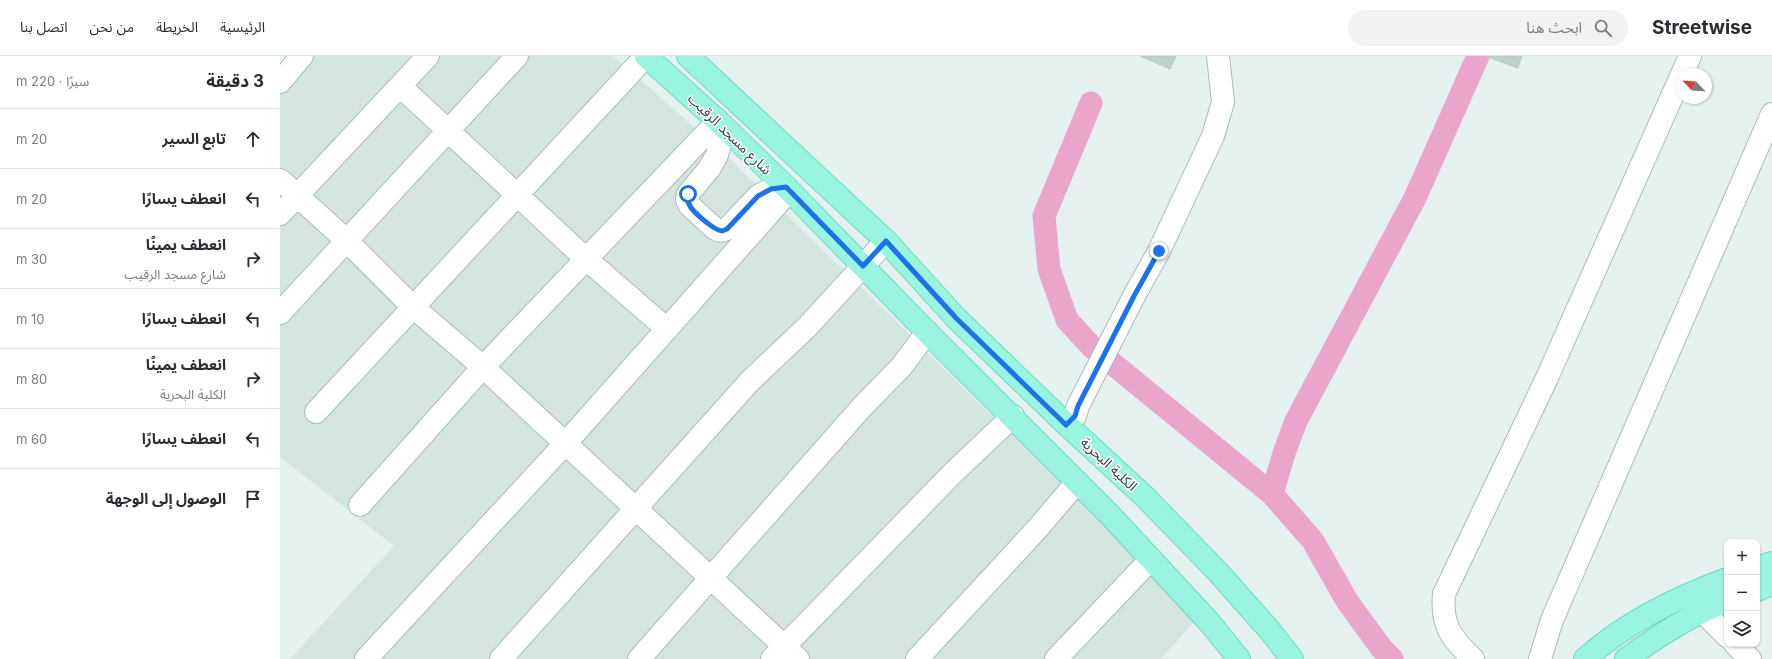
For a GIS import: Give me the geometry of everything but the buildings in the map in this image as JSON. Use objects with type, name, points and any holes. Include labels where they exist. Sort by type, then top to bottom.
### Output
[{"type":"main road","name":"شارع مسجد الرقيب","points":[[646,56],[719,122],[788,189],[863,266]]},
{"type":"main road","name":"شارع مسجد الرقيب","points":[[688,56],[886,241]]},
{"type":"main road","name":"الكلية البحرية","points":[[886,241],[956,318],[1066,425],[1144,496],[1218,571],[1271,632],[1292,659]]},
{"type":"main road","points":[[863,266],[927,332],[1013,416],[1151,559],[1210,623],[1239,659]]},
{"type":"main road","points":[[1760,567],[1772,563]]},
{"type":"main road","points":[[1585,659],[1615,635],[1649,613],[1687,594],[1724,581]]},
{"type":"main road","points":[[1760,589],[1772,584]]},
{"type":"main road","points":[[1626,659],[1674,626],[1702,611],[1724,602]]},
{"type":"street","points":[[280,82],[302,56]]},
{"type":"street","points":[[280,214],[428,56]]},
{"type":"street","points":[[280,313],[517,56]]},
{"type":"street","points":[[316,412],[412,306],[646,56]]},
{"type":"street","points":[[1066,425],[1075,416],[1078,406],[1134,296],[1159,251],[1213,136],[1220,117],[1223,102],[1218,56]]},
{"type":"street","points":[[1473,659],[1456,642],[1447,629],[1443,606],[1444,594],[1546,380],[1690,56]]},
{"type":"street","points":[[400,86],[586,259],[667,329]]},
{"type":"street","points":[[1540,659],[1552,620],[1772,114]]},
{"type":"street","points":[[719,122],[721,140],[717,155],[709,169],[688,194],[687,200],[690,206],[713,227],[722,231],[727,229],[758,196],[771,189],[788,189]]},
{"type":"street","points":[[360,505],[483,367],[719,122]]},
{"type":"street","points":[[280,180],[346,240],[412,306],[483,367],[710,578],[785,655],[952,474],[1013,416]]},
{"type":"street","points":[[366,659],[566,444],[788,189]]},
{"type":"street","points":[[501,659],[750,381],[808,326],[886,241]]},
{"type":"street","points":[[639,659],[862,407],[902,366],[927,332]]},
{"type":"street","points":[[917,659],[1038,528],[1077,482]]},
{"type":"street","points":[[1056,659],[1151,559]]},
{"type":"street","points":[[1702,611],[1724,633]]},
{"type":"street","points":[[1738,647],[1750,659]]},
{"type":"shaded area","points":[[306,56],[613,56],[726,155],[1198,617],[1161,659],[290,659],[394,546],[280,457],[280,88]]},
{"type":"waterway","points":[[1272,494],[1284,453],[1296,421],[1415,198],[1478,56]]},
{"type":"waterway","points":[[1091,103],[1044,216],[1049,269],[1067,320],[1091,346],[1272,494],[1313,541],[1347,601],[1382,649],[1392,659]]},
{"type":"route","points":[[688,194],[687,200],[690,206],[713,227],[722,231],[727,229],[758,196],[771,189],[786,187],[863,266],[886,241],[956,318],[1066,425],[1075,416],[1078,406],[1134,296],[1159,251]]}]
